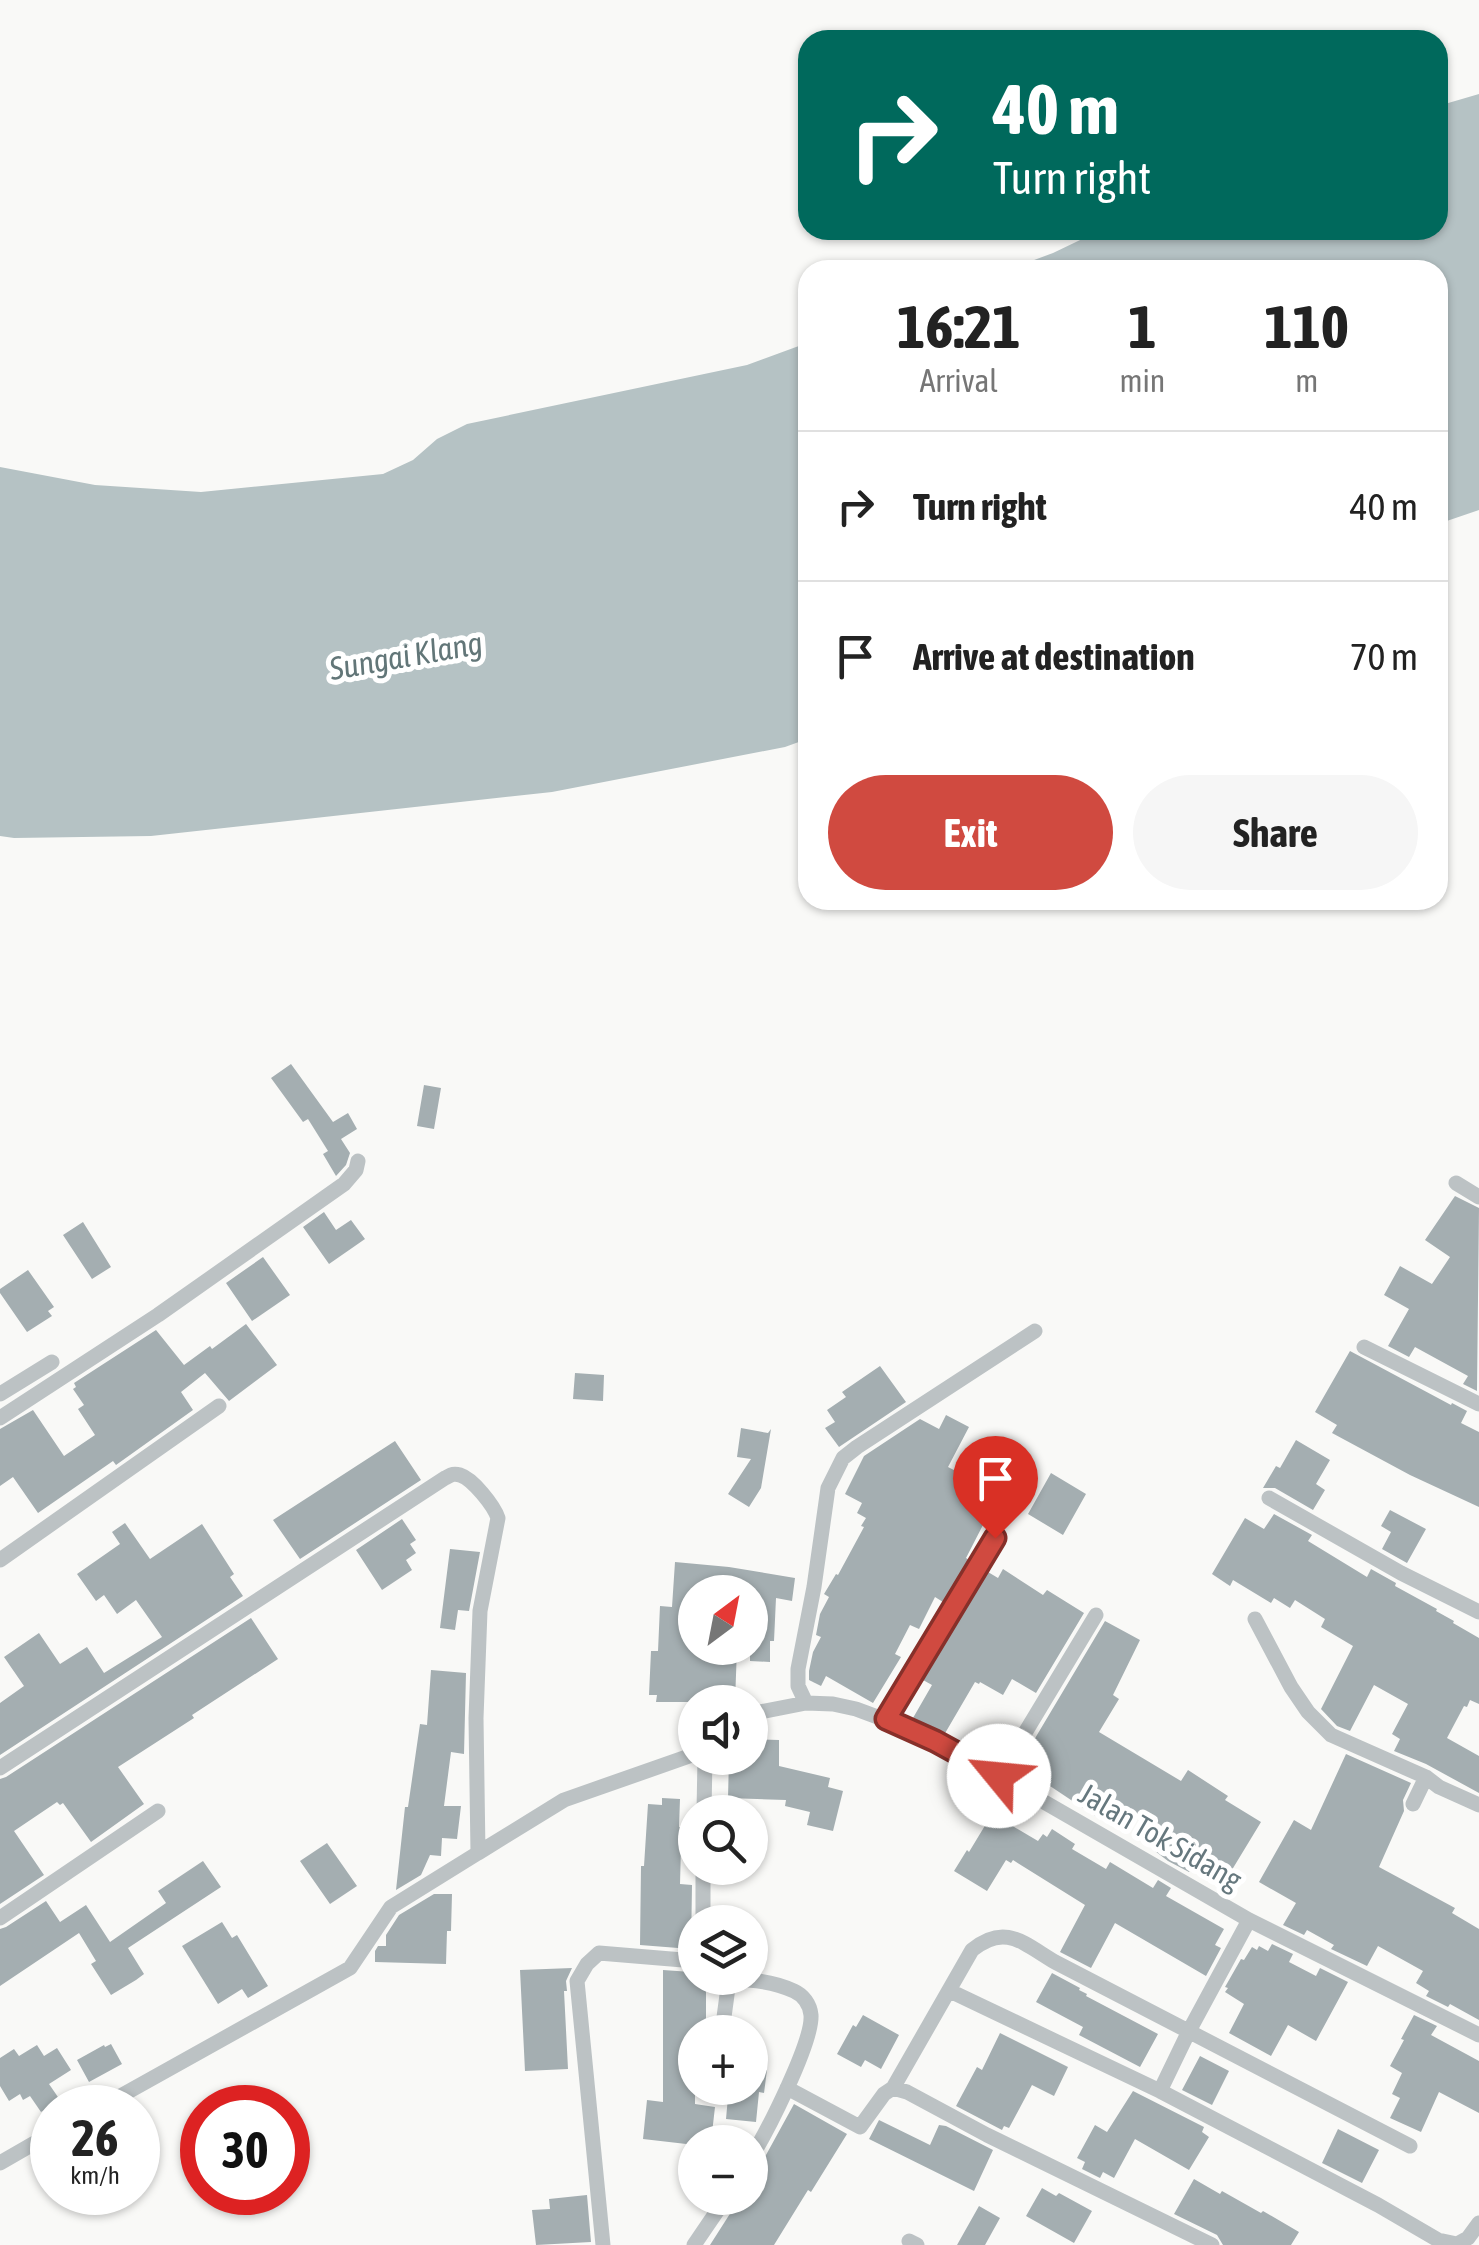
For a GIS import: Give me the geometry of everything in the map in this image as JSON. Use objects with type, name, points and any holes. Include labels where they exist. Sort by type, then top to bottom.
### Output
[{"type":"street","points":[[0,1418],[158,1316],[344,1184],[358,1161]]},
{"type":"street","points":[[1456,1182],[1479,1197]]},
{"type":"street","points":[[806,1703],[798,1686],[798,1669],[828,1488],[843,1458],[1035,1331]]},
{"type":"street","points":[[1364,1347],[1479,1404]]},
{"type":"street","points":[[0,1394],[52,1362]]},
{"type":"street","points":[[0,1560],[219,1406]]},
{"type":"street","points":[[0,1768],[454,1474],[463,1476],[495,1508],[498,1518],[480,1611],[476,1718],[478,1852]]},
{"type":"street","points":[[1269,1498],[1479,1612]]},
{"type":"street","points":[[886,1719],[995,1538]]},
{"type":"street","points":[[999,1776],[1096,1615]]},
{"type":"street","points":[[1255,1619],[1291,1687],[1330,1736],[1426,1777],[1479,1805]]},
{"type":"street","name":"Jalan Tok Sidang","points":[[768,1710],[806,1703],[834,1704],[886,1719],[935,1741],[1249,1920],[1479,2035]]},
{"type":"street","points":[[140,2085],[350,1968],[391,1907],[564,1800],[678,1760]]},
{"type":"street","points":[[1413,1804],[1426,1777]]},
{"type":"street","points":[[0,1918],[158,1811]]},
{"type":"street","points":[[1160,2091],[1249,1920]]},
{"type":"street","points":[[787,2088],[860,2128],[884,2094],[894,2088],[972,1950],[998,1935],[1018,1940],[1410,2146]]},
{"type":"street","points":[[603,2245],[577,1981],[586,1964],[599,1953],[678,1960]]},
{"type":"street","points":[[768,1984],[796,1992],[808,2004],[812,2018],[787,2088],[768,2125]]},
{"type":"street","points":[[950,1991],[1160,2091],[1438,2240],[1457,2244],[1479,2224]]},
{"type":"street","points":[[894,2088],[1212,2245]]},
{"type":"street","points":[[0,2163],[30,2146]]},
{"type":"street","points":[[694,2245],[714,2215]]},
{"type":"water","points":[[1479,94],[1479,510],[1448,521],[1448,260],[1034,260],[1080,240],[1448,240],[1448,103]]},
{"type":"water","name":"Sungai Klang","points":[[798,346],[798,742],[552,792],[151,836],[0,836],[0,467],[95,485],[201,492],[383,474],[413,460],[437,439],[467,424],[747,365]]},
{"type":"building","points":[[291,1064],[333,1122],[348,1113],[357,1129],[341,1139],[350,1153],[336,1176],[323,1154],[328,1151],[308,1119],[303,1122],[271,1078]]},
{"type":"building","points":[[424,1085],[441,1088],[434,1129],[417,1126]]},
{"type":"building","points":[[1455,1196],[1479,1208],[1477,1391],[1463,1384],[1468,1376],[1415,1347],[1409,1357],[1388,1346],[1409,1309],[1384,1295],[1400,1266],[1432,1284],[1450,1257],[1425,1240]]},
{"type":"building","points":[[324,1212],[336,1230],[351,1220],[365,1239],[329,1264],[303,1227]]},
{"type":"building","points":[[83,1222],[111,1267],[92,1279],[63,1235]]},
{"type":"building","points":[[263,1257],[290,1295],[252,1321],[226,1283]]},
{"type":"building","points":[[28,1270],[54,1307],[48,1311],[52,1316],[27,1332],[0,1289]]},
{"type":"building","points":[[246,1324],[277,1365],[229,1401],[205,1373],[181,1392],[193,1410],[116,1465],[113,1461],[38,1513],[13,1477],[0,1486],[0,1429],[33,1410],[64,1456],[95,1435],[78,1409],[84,1405],[73,1389],[74,1383],[156,1330],[184,1365]]},
{"type":"building","points":[[1350,1351],[1467,1411],[1461,1423],[1479,1432],[1479,1507],[1332,1433],[1337,1425],[1315,1412]]},
{"type":"building","points":[[880,1366],[906,1402],[839,1447],[825,1428],[835,1422],[827,1410],[846,1397],[842,1392]]},
{"type":"building","points":[[575,1373],[604,1375],[603,1401],[573,1399]]},
{"type":"building","points":[[946,1415],[969,1427],[948,1467],[1008,1498],[992,1527],[984,1523],[966,1558],[969,1560],[943,1602],[935,1597],[919,1629],[910,1625],[895,1654],[901,1657],[873,1703],[826,1676],[821,1686],[809,1680],[809,1671],[821,1637],[816,1635],[820,1614],[829,1597],[824,1594],[838,1575],[866,1518],[857,1513],[862,1503],[845,1494],[864,1456],[920,1419],[939,1429]]},
{"type":"building","points":[[741,1428],[768,1433],[771,1429],[761,1488],[749,1507],[728,1494],[751,1459],[737,1457]]},
{"type":"building","points":[[1296,1440],[1330,1460],[1316,1484],[1325,1490],[1313,1510],[1275,1488],[1263,1488]]},
{"type":"building","points":[[395,1441],[421,1480],[300,1559],[273,1520]]},
{"type":"building","points":[[1051,1473],[1086,1494],[1063,1535],[1028,1514]]},
{"type":"building","points":[[1390,1510],[1426,1529],[1407,1563],[1382,1549],[1391,1532],[1381,1526]]},
{"type":"building","points":[[1274,1514],[1312,1535],[1308,1541],[1367,1577],[1371,1569],[1479,1638],[1479,1704],[1470,1700],[1464,1706],[1447,1738],[1479,1756],[1479,1793],[1394,1751],[1400,1739],[1392,1734],[1408,1704],[1374,1685],[1350,1731],[1337,1726],[1321,1709],[1353,1646],[1321,1627],[1325,1619],[1295,1600],[1290,1608],[1274,1598],[1271,1603],[1233,1580],[1230,1586],[1212,1574],[1245,1518],[1264,1529]]},
{"type":"building","points":[[402,1519],[416,1540],[410,1544],[416,1553],[406,1560],[412,1570],[382,1590],[356,1550]]},
{"type":"building","points":[[125,1523],[150,1559],[202,1524],[234,1574],[230,1577],[243,1596],[0,1755],[0,1703],[24,1686],[4,1657],[39,1633],[60,1664],[87,1647],[104,1673],[162,1637],[136,1600],[117,1614],[104,1595],[96,1601],[77,1574],[120,1544],[112,1532]]},
{"type":"building","points":[[450,1549],[480,1552],[469,1611],[458,1610],[455,1630],[440,1628]]},
{"type":"building","points":[[675,1562],[795,1578],[792,1601],[776,1598],[770,1662],[768,1575],[678,1575],[678,1665],[736,1665],[736,1685],[678,1685],[678,1702],[656,1702],[657,1695],[649,1695],[651,1651],[658,1651],[660,1606],[672,1607]]},
{"type":"building","points":[[1003,1569],[1043,1595],[1047,1590],[1084,1613],[1036,1693],[1012,1679],[1003,1695],[975,1682],[944,1735],[913,1718],[932,1685],[923,1680],[988,1572],[998,1578]]},
{"type":"building","points":[[251,1618],[278,1659],[118,1767],[144,1804],[91,1842],[63,1803],[57,1802],[14,1831],[44,1875],[0,1904],[0,1779]]},
{"type":"building","points":[[1105,1621],[1140,1640],[1113,1695],[1119,1699],[1099,1732],[1181,1781],[1188,1770],[1261,1822],[1227,1878],[1197,1859],[1189,1872],[1168,1861],[1155,1851],[1162,1840],[1149,1832],[1152,1827],[1112,1802],[1106,1811],[1101,1807],[1095,1816],[1038,1778],[1038,1764],[1027,1758]]},
{"type":"building","points":[[431,1670],[466,1673],[464,1754],[451,1752],[444,1806],[461,1806],[457,1839],[442,1838],[441,1856],[430,1855],[421,1875],[396,1890],[420,1724],[427,1725]]},
{"type":"building","points":[[768,1740],[779,1740],[779,1766],[830,1778],[828,1787],[843,1791],[833,1831],[807,1825],[810,1812],[785,1806],[786,1800],[768,1799],[768,1795],[728,1795],[729,1775],[768,1775]]},
{"type":"building","points":[[1346,1754],[1411,1783],[1403,1800],[1404,1811],[1379,1867],[1455,1908],[1452,1913],[1479,1929],[1479,2020],[1426,1996],[1429,1991],[1416,1983],[1423,1971],[1378,1946],[1367,1966],[1331,1949],[1334,1945],[1307,1930],[1304,1935],[1283,1925],[1296,1903],[1259,1882],[1294,1820],[1311,1830]]},
{"type":"building","points":[[662,1798],[678,1799],[678,1885],[692,1885],[692,1905],[678,1905],[678,1948],[640,1945],[641,1866],[648,1804],[662,1805]]},
{"type":"building","points":[[992,1814],[1038,1841],[1052,1829],[1075,1844],[1072,1849],[1106,1869],[1110,1862],[1153,1888],[1158,1880],[1171,1888],[1166,1896],[1224,1929],[1215,1945],[1221,1948],[1206,1976],[1115,1923],[1091,1968],[1060,1952],[1085,1905],[1013,1860],[1006,1860],[987,1891],[954,1871]]},
{"type":"building","points":[[327,1843],[357,1886],[330,1904],[300,1861]]},
{"type":"building","points":[[203,1861],[221,1887],[128,1948],[144,1974],[136,1980],[111,1995],[91,1964],[96,1961],[79,1933],[0,1986],[0,1929],[46,1901],[60,1922],[86,1905],[110,1942],[166,1903],[158,1891]]},
{"type":"building","points":[[434,1894],[452,1894],[446,1964],[375,1962],[375,1951],[378,1946],[386,1946],[386,1935],[399,1915]]},
{"type":"building","points":[[222,1922],[232,1938],[237,1935],[268,1986],[248,1998],[242,1989],[218,2004],[182,1946]]},
{"type":"building","points":[[1272,1944],[1293,1954],[1289,1962],[1316,1976],[1320,1968],[1348,1982],[1316,2041],[1288,2025],[1271,2056],[1229,2033],[1244,2004],[1225,1992],[1225,1987],[1252,1947],[1268,1951]]},
{"type":"building","points":[[572,1968],[564,1991],[568,2069],[525,2071],[520,1970]]},
{"type":"building","points":[[663,1970],[678,1971],[678,1995],[706,1995],[706,2015],[678,2015],[678,2105],[715,2107],[713,2125],[678,2125],[678,2143],[643,2139],[647,2100],[663,2102]]},
{"type":"building","points":[[1052,1973],[1158,2034],[1140,2067],[1079,2035],[1083,2027],[1036,2002]]},
{"type":"building","points":[[863,2015],[899,2035],[881,2069],[865,2060],[861,2067],[837,2054]]},
{"type":"building","points":[[1414,2015],[1437,2026],[1431,2035],[1479,2061],[1479,2113],[1439,2092],[1421,2132],[1390,2118],[1400,2098],[1392,2094],[1402,2073],[1390,2066]]},
{"type":"building","points":[[1000,2033],[1068,2067],[1054,2096],[1032,2085],[1009,2128],[1004,2126],[1002,2130],[956,2106],[977,2067],[982,2070]]},
{"type":"building","points":[[111,2044],[122,2064],[89,2082],[77,2060]]},
{"type":"building","points":[[37,2045],[44,2056],[57,2048],[71,2070],[50,2085],[30,2085],[30,2096],[23,2100],[20,2094],[9,2101],[0,2086],[0,2058],[14,2049],[19,2056]]},
{"type":"building","points":[[1200,2056],[1229,2071],[1212,2105],[1182,2090]]},
{"type":"building","points":[[1133,2091],[1204,2127],[1202,2132],[1209,2137],[1189,2170],[1135,2139],[1114,2178],[1103,2172],[1100,2178],[1082,2169],[1085,2162],[1077,2158],[1095,2125],[1107,2132]]},
{"type":"building","points":[[794,2104],[847,2134],[774,2245],[710,2245],[729,2215],[768,2215],[768,2151]]},
{"type":"building","points":[[727,2105],[758,2105],[756,2122],[726,2119]]},
{"type":"building","points":[[879,2120],[930,2145],[939,2125],[946,2126],[993,2150],[974,2191],[869,2139]]},
{"type":"building","points":[[1338,2129],[1379,2150],[1362,2183],[1322,2163]]},
{"type":"building","points":[[1194,2179],[1299,2232],[1291,2245],[1223,2245],[1217,2235],[1174,2214]]},
{"type":"building","points":[[1042,2188],[1092,2211],[1074,2243],[1026,2216]]},
{"type":"building","points":[[587,2195],[591,2242],[536,2245],[532,2210],[550,2209],[549,2199]]},
{"type":"building","points":[[979,2206],[1000,2218],[985,2245],[957,2245]]},
{"type":"route","points":[[995,1538],[886,1719],[999,1776]]}]
